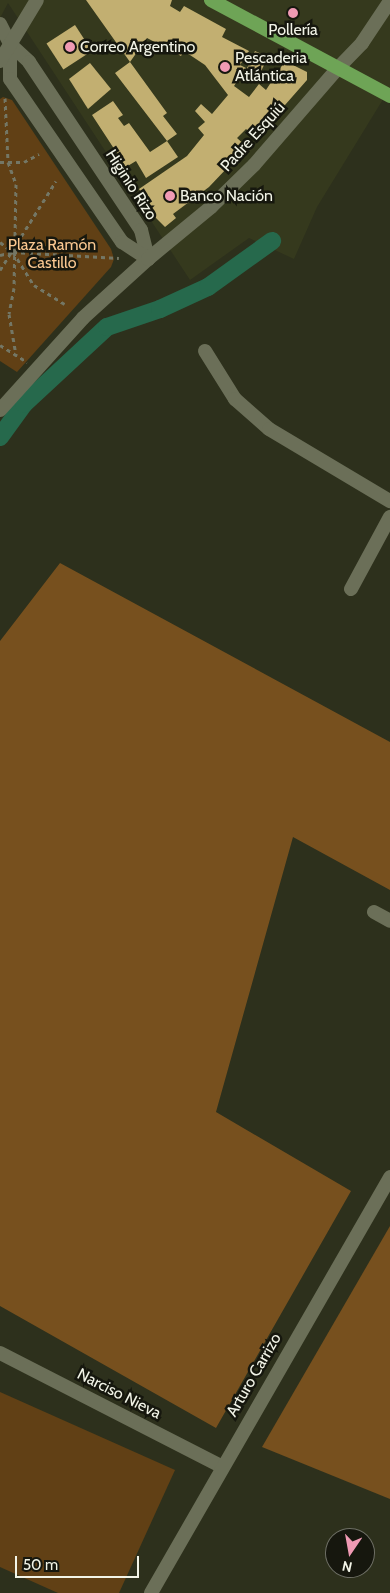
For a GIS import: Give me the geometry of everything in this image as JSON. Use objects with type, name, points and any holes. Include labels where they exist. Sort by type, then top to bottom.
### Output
[{"type":"main road","points":[[211,0],[390,96]]},
{"type":"street","points":[[0,61],[37,0]]},
{"type":"street","name":"Padre Esquiú","points":[[0,410],[84,318],[148,258],[211,208],[254,165],[362,43],[390,1]]},
{"type":"street","name":"Higinio Rizo","points":[[0,24],[10,44],[29,62],[141,230],[148,258]]},
{"type":"street","name":"Higinio Rizo","points":[[10,44],[10,79],[122,242],[148,258]]},
{"type":"street","points":[[205,351],[235,399],[269,429],[390,502]]},
{"type":"street","points":[[352,589],[390,516]]},
{"type":"street","points":[[374,912],[390,921]]},
{"type":"street","name":"Arturo Carrizo","points":[[151,1593],[221,1466],[390,1177]]},
{"type":"street","name":"Narciso Nieva","points":[[0,1353],[221,1466]]},
{"type":"path","points":[[5,93],[8,162],[16,184],[13,252],[14,288],[9,314],[16,355]]},
{"type":"path","points":[[0,162],[24,162],[39,154]]},
{"type":"path","points":[[0,270],[56,181]]},
{"type":"path","points":[[0,242],[13,252],[34,285],[64,304]]},
{"type":"path","points":[[0,255],[13,252],[148,258]]},
{"type":"path","points":[[0,345],[38,369]]},
{"type":"shaded area","points":[[0,0],[390,0],[390,88],[317,207],[294,259],[249,238],[190,280],[8,3],[0,18]]},
{"type":"shaded area","points":[[60,563],[390,742],[390,890],[293,837],[216,1112],[351,1191],[216,1428],[0,1306],[0,641]]},
{"type":"shaded area","points":[[390,1226],[390,1499],[262,1447]]},
{"type":"green space","name":"Plaza Ramón Castillo","points":[[3,97],[12,100],[111,249],[114,259],[111,267],[17,372],[0,361],[0,99]]},
{"type":"green space","points":[[0,1392],[175,1470],[119,1593],[58,1593],[0,1567]]},
{"type":"building","points":[[86,0],[172,0],[170,6],[180,12],[184,6],[226,29],[222,37],[249,51],[240,65],[246,68],[234,86],[249,97],[259,84],[266,90],[285,61],[307,72],[307,80],[256,138],[246,129],[237,138],[247,147],[209,187],[173,214],[176,218],[165,227],[145,207],[149,204],[139,189],[187,156],[204,135],[198,128],[205,122],[195,111],[201,104],[212,114],[228,95],[205,65],[184,51],[181,56],[147,38],[130,62]]},
{"type":"building","name":"Correo Argentino","points":[[75,25],[92,51],[63,70],[46,44]]},
{"type":"building","points":[[255,51],[268,57],[260,74],[247,68]]},
{"type":"building","points":[[130,62],[167,113],[163,116],[177,134],[167,141],[115,73]]},
{"type":"building","points":[[90,63],[111,89],[88,109],[69,79]]},
{"type":"building","points":[[113,101],[123,115],[118,118],[124,126],[129,123],[150,152],[167,141],[178,157],[146,178],[136,161],[126,167],[92,115]]},
{"type":"waterway","points":[[0,437],[24,404],[107,327],[160,309],[208,287],[272,241]]},
{"type":"place","name":"Pollería","points":[[293,13]]},
{"type":"place","name":"Correo Argentino","points":[[70,47]]},
{"type":"place","name":"Pescaderia Atlántica","points":[[225,67]]},
{"type":"place","name":"Banco Nación","points":[[170,196]]}]
